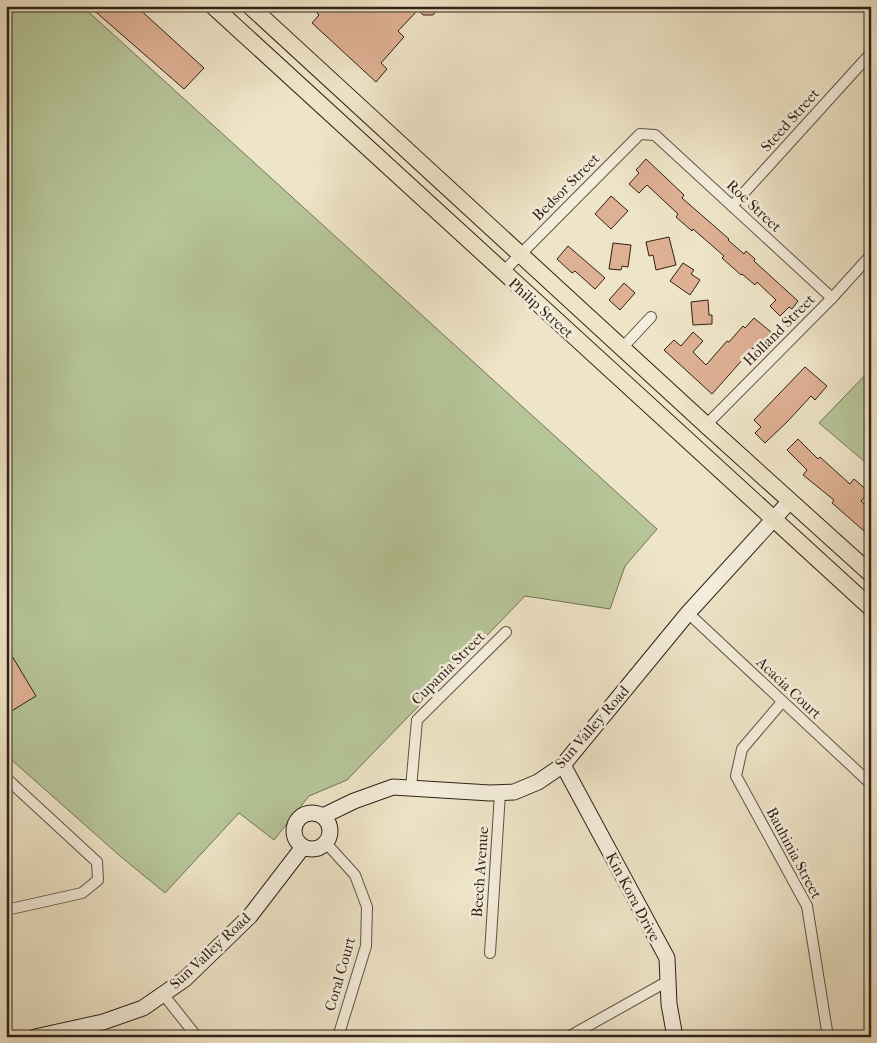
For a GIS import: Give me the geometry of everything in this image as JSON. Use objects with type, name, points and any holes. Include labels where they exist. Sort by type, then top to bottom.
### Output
[{"type":"main road","name":"Philip Street","points":[[213,6],[502,273],[871,608]]},
{"type":"main road","name":"Philip Street","points":[[250,6],[871,574]]},
{"type":"street","name":"Steed Street","points":[[732,206],[871,54]]},
{"type":"street","name":"Bedsor Street","points":[[502,273],[640,134],[655,135]]},
{"type":"street","name":"Roe Street","points":[[655,135],[832,298]]},
{"type":"street","name":"Holland Street","points":[[706,425],[832,298],[871,254]]},
{"type":"street","points":[[623,347],[651,317]]},
{"type":"street","name":"Sun Valley Road","points":[[323,816],[354,801],[393,787],[514,792],[538,782],[563,765],[688,613],[790,501]]},
{"type":"street","name":"Acacia Court","points":[[688,613],[871,784]]},
{"type":"street","name":"Cupania Street","points":[[411,788],[417,720],[506,632]]},
{"type":"street","name":"Bauhinia Street","points":[[782,702],[742,749],[736,776],[807,906],[828,1037]]},
{"type":"street","name":"Kin Kora Drive","points":[[563,765],[667,958],[669,1004],[675,1037]]},
{"type":"street","points":[[6,778],[97,862],[98,880],[82,893],[6,910]]},
{"type":"street","name":"Beech Avenue","points":[[490,953],[500,792]]},
{"type":"street","points":[[312,812],[323,816],[331,829],[326,843],[315,849],[303,846],[298,842],[294,835],[297,821],[307,813],[312,812]]},
{"type":"street","name":"Coral Court","points":[[326,843],[355,875],[367,907],[366,946],[338,1037]]},
{"type":"street","name":"Sun Valley Road","points":[[35,1037],[61,1034],[104,1022],[143,1008],[164,994],[185,979],[250,916],[303,846]]},
{"type":"street","points":[[568,1037],[668,982]]},
{"type":"street","points":[[164,994],[197,1037]]},
{"type":"green space","points":[[6,6],[82,6],[657,529],[625,566],[610,609],[525,596],[347,780],[309,796],[274,840],[239,813],[165,893],[120,856],[6,755]]},
{"type":"green space","points":[[871,369],[871,467],[819,423]]},
{"type":"building","points":[[89,6],[136,6],[204,68],[184,89]]},
{"type":"building","points":[[310,6],[441,6],[433,15],[423,15],[418,10],[398,31],[404,37],[381,63],[387,69],[376,82],[312,23],[319,15]]},
{"type":"building","points":[[646,159],[684,195],[682,198],[744,254],[746,251],[755,259],[754,261],[798,301],[792,309],[789,307],[780,316],[770,306],[776,300],[757,282],[755,285],[741,275],[722,258],[724,256],[676,217],[678,214],[647,185],[639,193],[629,184],[639,173],[636,170]]},
{"type":"building","points":[[611,196],[628,211],[611,229],[595,214]]},
{"type":"building","points":[[669,237],[676,265],[656,270],[653,255],[649,256],[646,242]]},
{"type":"building","points":[[613,243],[631,245],[628,267],[622,266],[621,270],[609,269]]},
{"type":"building","points":[[568,246],[605,278],[595,289],[575,271],[572,273],[557,259]]},
{"type":"building","points":[[683,263],[694,270],[691,274],[700,280],[690,295],[670,281]]},
{"type":"building","points":[[624,283],[635,293],[620,310],[609,300]]},
{"type":"building","points":[[708,300],[712,324],[693,325],[691,302]]},
{"type":"building","points":[[754,318],[771,332],[762,347],[758,345],[755,349],[753,348],[712,394],[664,350],[674,340],[681,346],[693,332],[703,341],[693,352],[706,365],[727,341],[729,342],[743,326],[745,328]]},
{"type":"building","points":[[805,367],[827,386],[815,400],[811,396],[765,443],[755,433],[761,427],[754,420]]},
{"type":"building","points":[[798,439],[818,459],[820,457],[850,484],[854,479],[869,492],[861,501],[871,510],[871,537],[832,503],[834,500],[803,475],[807,470],[787,450]]},
{"type":"building","points":[[6,646],[36,696],[10,712],[6,707]]}]
